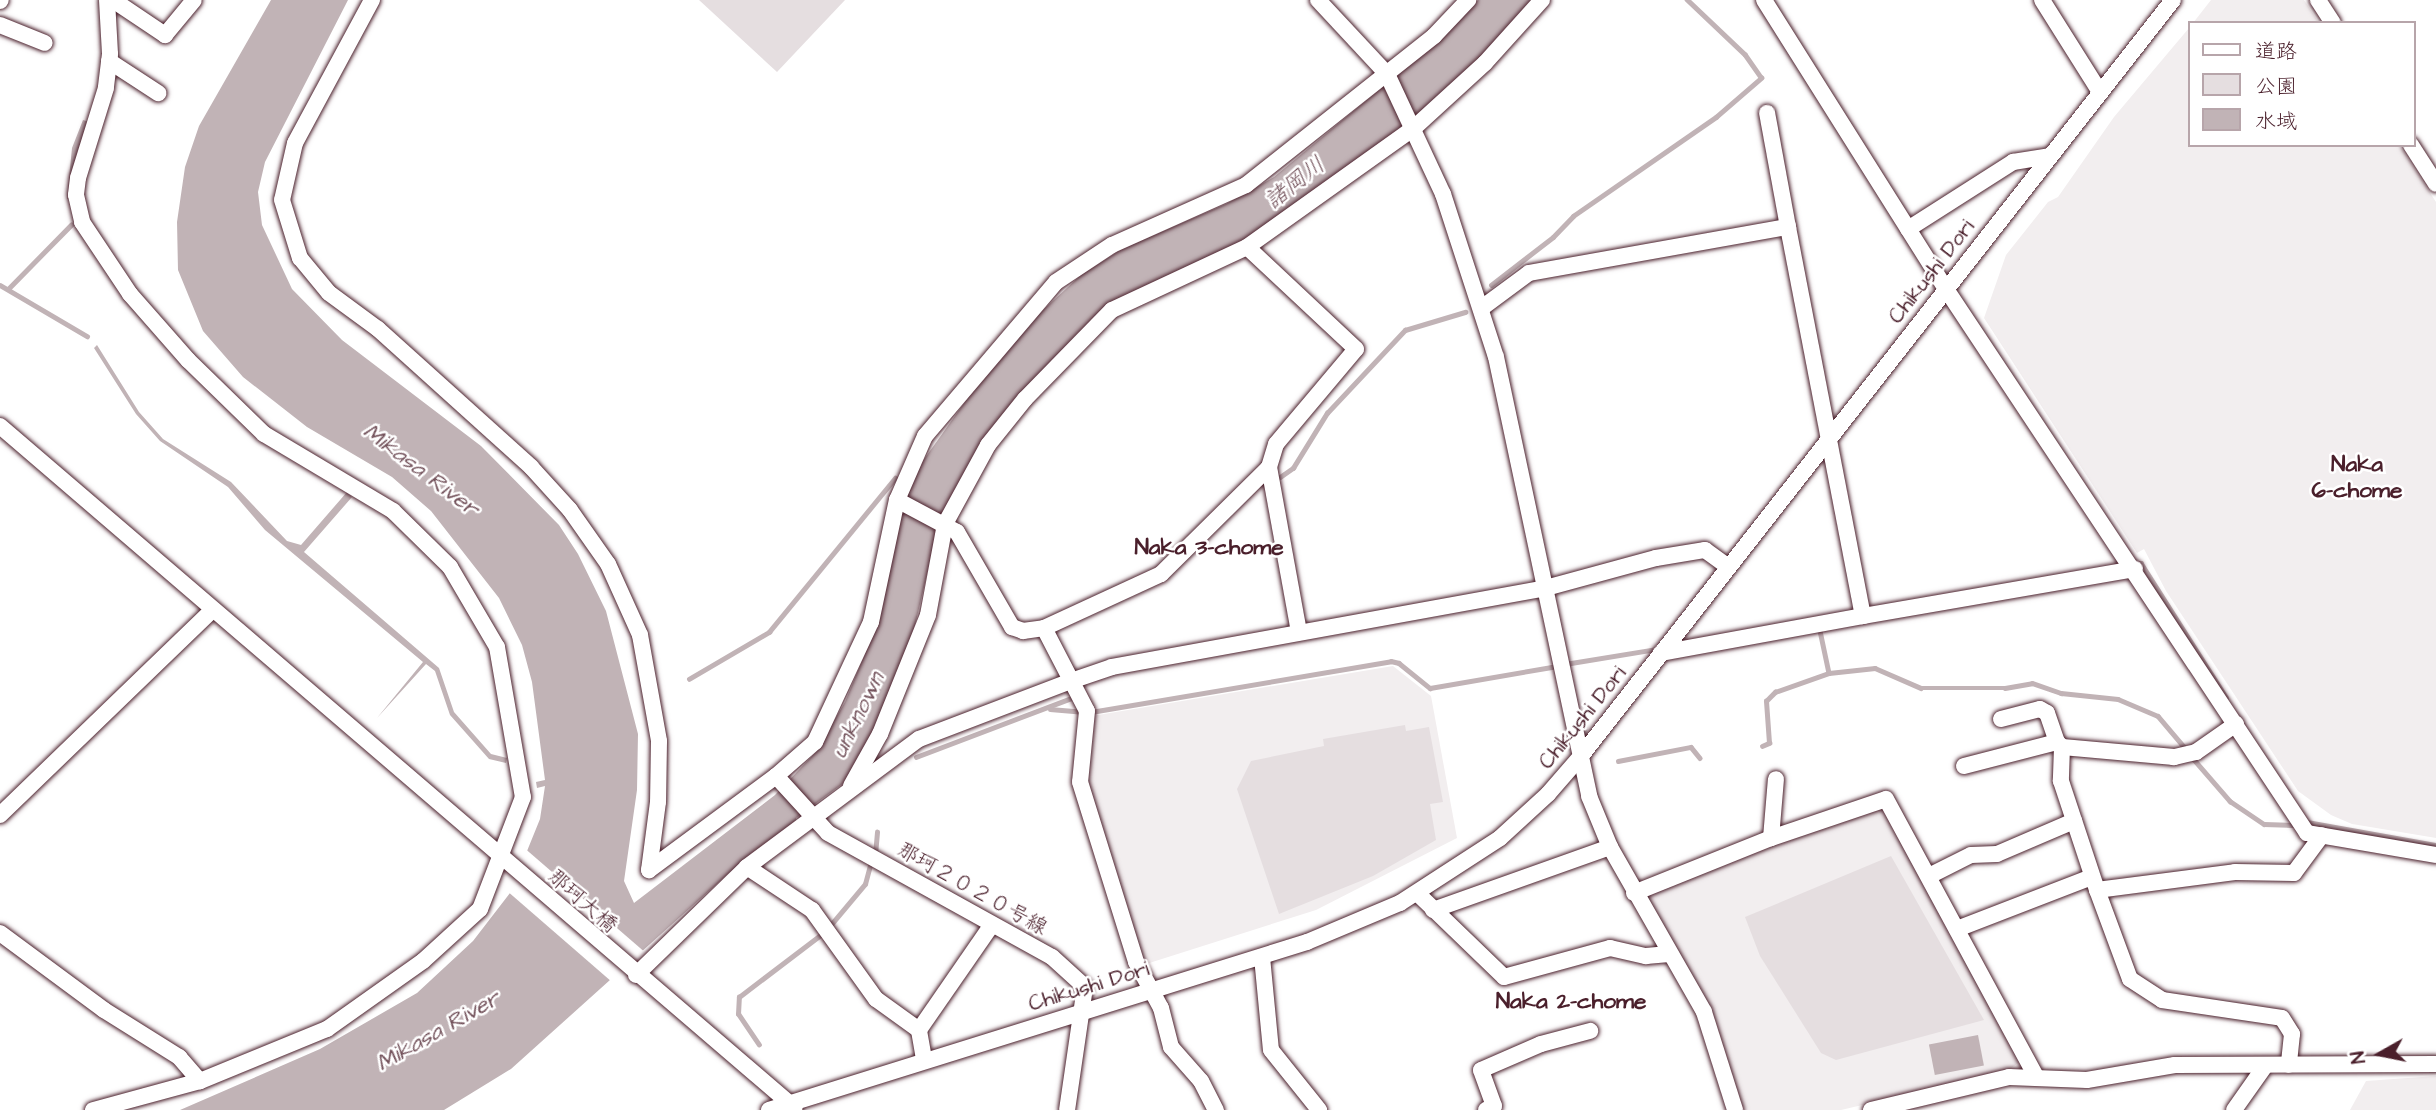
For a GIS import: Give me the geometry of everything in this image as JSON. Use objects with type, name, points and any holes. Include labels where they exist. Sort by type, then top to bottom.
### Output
[{"type":"street","points":[[93,1110],[200,1081],[327,1028],[423,961],[480,909],[502,858],[523,797],[497,647],[450,567],[393,511],[264,434],[138,303],[82,222],[76,195],[78,178],[106,88],[109,61],[107,0]]},
{"type":"street","points":[[113,0],[165,34],[194,0]]},
{"type":"street","points":[[372,0],[295,143],[282,200],[300,258],[329,293],[378,329],[530,467],[570,510],[608,564],[640,635],[659,741],[658,802],[649,870],[778,779],[815,742],[872,622],[897,500],[925,436],[1056,282],[1112,245],[1246,185],[1434,36],[1468,0]]},
{"type":"street","points":[[1318,0],[1387,74],[1415,127],[1483,307],[1589,796],[1610,848],[1704,1013],[1735,1110]]},
{"type":"street","points":[[848,791],[880,734],[928,615],[945,524],[988,445],[1112,310],[1247,247],[1415,127],[1485,63],[1542,0]]},
{"type":"street","points":[[1764,0],[1946,289],[2135,569],[2307,833],[2436,855]]},
{"type":"street","points":[[2042,0],[2100,92]]},
{"type":"street","name":"Chikushi Dori","points":[[769,1110],[793,1107],[924,1059],[1262,957],[1364,919],[1417,893],[1500,838],[1548,794],[1581,756],[2173,0]]},
{"type":"street","points":[[2318,0],[2332,21]]},
{"type":"street","points":[[0,25],[45,43]]},
{"type":"street","points":[[109,61],[158,93]]},
{"type":"street","points":[[1767,113],[1831,437],[1863,616]]},
{"type":"street","points":[[2412,147],[2436,184]]},
{"type":"street","points":[[1908,229],[2013,162],[2050,156]]},
{"type":"street","points":[[1483,307],[1529,273],[1788,227]]},
{"type":"street","points":[[1247,247],[1356,349],[1276,444],[1269,467],[1299,632]]},
{"type":"street","name":"那珂大橋","points":[[0,426],[636,975],[793,1107]]},
{"type":"street","points":[[897,500],[957,532],[1012,627],[1023,631],[1044,628],[1161,574],[1269,467]]},
{"type":"street","points":[[636,975],[747,867],[919,739],[1071,681],[1112,667],[1542,589],[1657,558],[1705,550],[1728,567]]},
{"type":"street","points":[[1661,653],[2135,569]]},
{"type":"street","points":[[0,816],[213,609]]},
{"type":"street","points":[[1044,628],[1087,711],[1080,782],[1136,962],[1151,990],[1171,1047],[1201,1081],[1216,1110]]},
{"type":"street","points":[[2001,719],[2040,709],[2047,713],[2059,745],[2061,781],[2130,979],[2162,1000],[2282,1018],[2292,1034],[2289,1065]]},
{"type":"street","points":[[1964,766],[2059,745],[2174,757],[2196,752],[2236,724]]},
{"type":"street","name":"那珂２０２０号線","points":[[778,779],[828,833],[991,926],[1052,957],[1085,987],[1081,1011]]},
{"type":"street","points":[[1771,838],[1776,779]]},
{"type":"street","points":[[1634,892],[1771,838],[1886,799],[2036,1076]]},
{"type":"street","points":[[1928,876],[1970,855],[1997,854],[2074,821]]},
{"type":"street","points":[[1958,929],[2095,883],[2235,872],[2294,873],[2322,835]]},
{"type":"street","points":[[1433,909],[1610,848]]},
{"type":"street","points":[[747,867],[812,910],[876,999],[919,1030],[924,1059]]},
{"type":"street","points":[[1417,893],[1504,976],[1610,948],[1646,956],[1669,954]]},
{"type":"street","points":[[919,1030],[991,926]]},
{"type":"street","points":[[3,942],[179,1057],[200,1081]]},
{"type":"street","points":[[1262,957],[1271,1050],[1319,1110]]},
{"type":"street","points":[[1068,1110],[1081,1011]]},
{"type":"street","points":[[1486,1110],[1494,1106],[1481,1070],[1541,1044],[1590,1031]]},
{"type":"street","points":[[1871,1110],[2009,1077],[2087,1080],[2175,1065],[2436,1064]]},
{"type":"street","points":[[2234,1110],[2265,1066]]},
{"type":"shaded area","points":[[2211,0],[2304,0],[2318,21],[2195,21]]},
{"type":"shaded area","points":[[2188,29],[2188,147],[2400,147],[2436,202],[2436,838],[2352,824],[2331,815],[2298,791],[2166,591],[2144,549],[2137,553],[1984,318],[2006,255],[2048,202],[2058,197],[2114,117]]},
{"type":"shaded area","points":[[1393,666],[1431,696],[1457,838],[1316,910],[1143,965],[1085,780],[1092,716]]},
{"type":"shaded area","points":[[1884,805],[2021,1061],[2007,1071],[1841,1110],[1743,1110],[1640,895]]},
{"type":"shaded area","points":[[2436,1076],[2436,1110],[2350,1110],[2366,1081]]},
{"type":"green space","points":[[699,0],[845,0],[777,72]]},
{"type":"green space","points":[[1405,725],[1406,731],[1429,727],[1443,802],[1430,804],[1436,840],[1373,876],[1279,914],[1237,789],[1251,761],[1324,746],[1323,739]]},
{"type":"green space","points":[[1891,856],[1984,1020],[1836,1060],[1821,1053],[1760,956],[1745,917]]},
{"type":"water","points":[[271,0],[348,0],[265,162],[258,192],[262,225],[292,289],[342,340],[481,446],[559,525],[578,554],[606,611],[638,734],[637,790],[624,881],[634,903],[775,795],[816,752],[845,702],[879,620],[896,518],[915,472],[992,364],[1042,311],[1081,275],[1122,249],[1226,204],[1274,177],[1444,36],[1478,0],[1535,0],[1521,20],[1424,113],[1245,242],[1109,306],[1078,333],[1025,389],[936,536],[912,638],[882,719],[845,782],[796,818],[796,826],[729,873],[511,1069],[444,1110],[180,1110],[320,1049],[417,993],[473,941],[510,893],[540,819],[545,786],[537,788],[536,782],[545,780],[532,682],[522,645],[499,598],[431,511],[392,477],[307,427],[243,377],[203,331],[178,270],[177,222],[185,167],[199,126]]},
{"type":"water","points":[[83,120],[89,122],[78,150],[71,200],[67,199],[72,148]]},
{"type":"water","points":[[97,345],[139,412],[163,439],[231,482],[287,541],[301,545],[347,492],[352,497],[304,552],[439,668],[454,712],[491,754],[507,758],[506,763],[489,759],[450,715],[435,671],[426,664],[377,718],[423,662],[265,530],[228,487],[160,441],[136,414],[94,348]]},
{"type":"water","points":[[1978,1035],[1984,1065],[1935,1075],[1929,1045]]},
{"type":"pier","points":[[522,846],[647,954],[612,982],[507,891]]},
{"type":"waterway","points":[[1491,285],[1553,237],[1573,216],[1716,117],[1761,78],[1745,55],[1687,0]]},
{"type":"waterway","points":[[8,289],[71,225]]},
{"type":"waterway","points":[[0,285],[87,336]]},
{"type":"waterway","points":[[1280,477],[1293,468],[1327,413],[1405,330],[1465,312]]},
{"type":"waterway","points":[[689,679],[769,632],[895,478]]},
{"type":"waterway","points":[[2134,564],[2141,563],[2226,697]]},
{"type":"waterway","points":[[1819,626],[1829,673]]},
{"type":"waterway","points":[[1565,664],[1657,649]]},
{"type":"waterway","points":[[1091,712],[1391,661],[1399,663],[1430,688],[1557,666]]},
{"type":"waterway","points":[[1762,746],[1769,743],[1766,701],[1775,692],[1829,673],[1875,668],[1921,688],[2005,688],[2032,683],[2061,693],[2118,699],[2158,716],[2186,749]]},
{"type":"waterway","points":[[916,757],[1074,697]]},
{"type":"waterway","points":[[1050,709],[1082,712]]},
{"type":"waterway","points":[[1618,761],[1691,747],[1700,758]]},
{"type":"waterway","points":[[2191,756],[2230,801],[2264,824],[2298,825]]},
{"type":"waterway","points":[[2307,822],[2436,845]]},
{"type":"waterway","points":[[875,855],[877,832]]},
{"type":"waterway","points":[[829,927],[865,884],[871,862]]},
{"type":"waterway","points":[[759,1045],[738,1014],[739,997],[823,933]]},
{"type":"district","name":"Naka 6-chome","points":[[2357,477]]},
{"type":"district","name":"Naka 3-chome","points":[[1209,547]]},
{"type":"district","name":"Naka 2-chome","points":[[1571,1001]]},
{"type":"water label","name":"諸岡川","points":[[1295,183]]},
{"type":"water label","name":"Mikasa River","points":[[421,470]]},
{"type":"water label","name":"unknown","points":[[858,715]]},
{"type":"water label","name":"Mikasa River","points":[[438,1031]]}]
